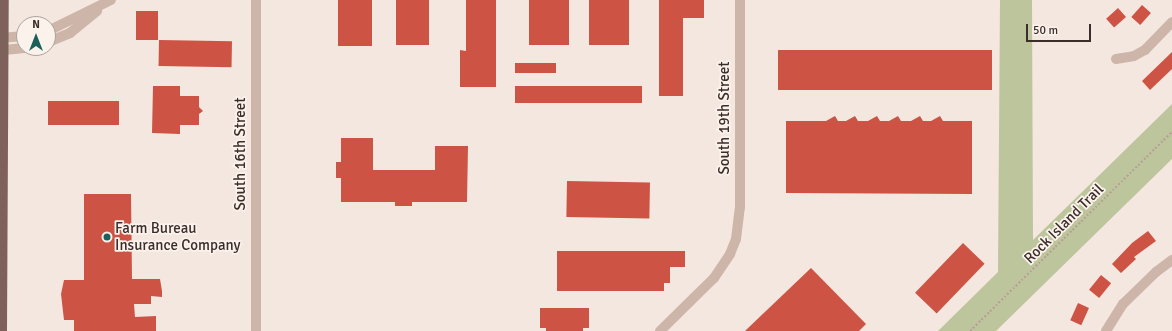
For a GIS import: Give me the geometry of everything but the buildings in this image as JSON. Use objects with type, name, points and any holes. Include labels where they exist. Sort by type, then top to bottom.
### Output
[{"type":"main road","points":[[2,331],[2,38],[4,0]]},
{"type":"main road","points":[[0,307],[2,290]]},
{"type":"street","name":"South 16th Street","points":[[256,0],[256,331]]},
{"type":"street","name":"South 19th Street","points":[[660,331],[722,268],[730,254],[737,236],[740,207],[740,0]]},
{"type":"street","points":[[56,27],[108,2]]},
{"type":"street","points":[[56,38],[86,22],[108,2]]},
{"type":"street","points":[[1116,59],[1134,56],[1145,50],[1172,22]]},
{"type":"street","points":[[2,38],[16,37]]},
{"type":"street","points":[[2,49],[16,48]]},
{"type":"street","points":[[1106,331],[1123,304],[1156,272],[1172,260]]},
{"type":"path","name":"Rock Island Trail","points":[[970,331],[1172,132]]},
{"type":"green space","points":[[1000,0],[1032,0],[1033,240],[1172,104],[1172,159],[996,331],[938,331],[998,272]]},
{"type":"place","name":"Farm Bureau Insurance Company","points":[[107,237]]}]
